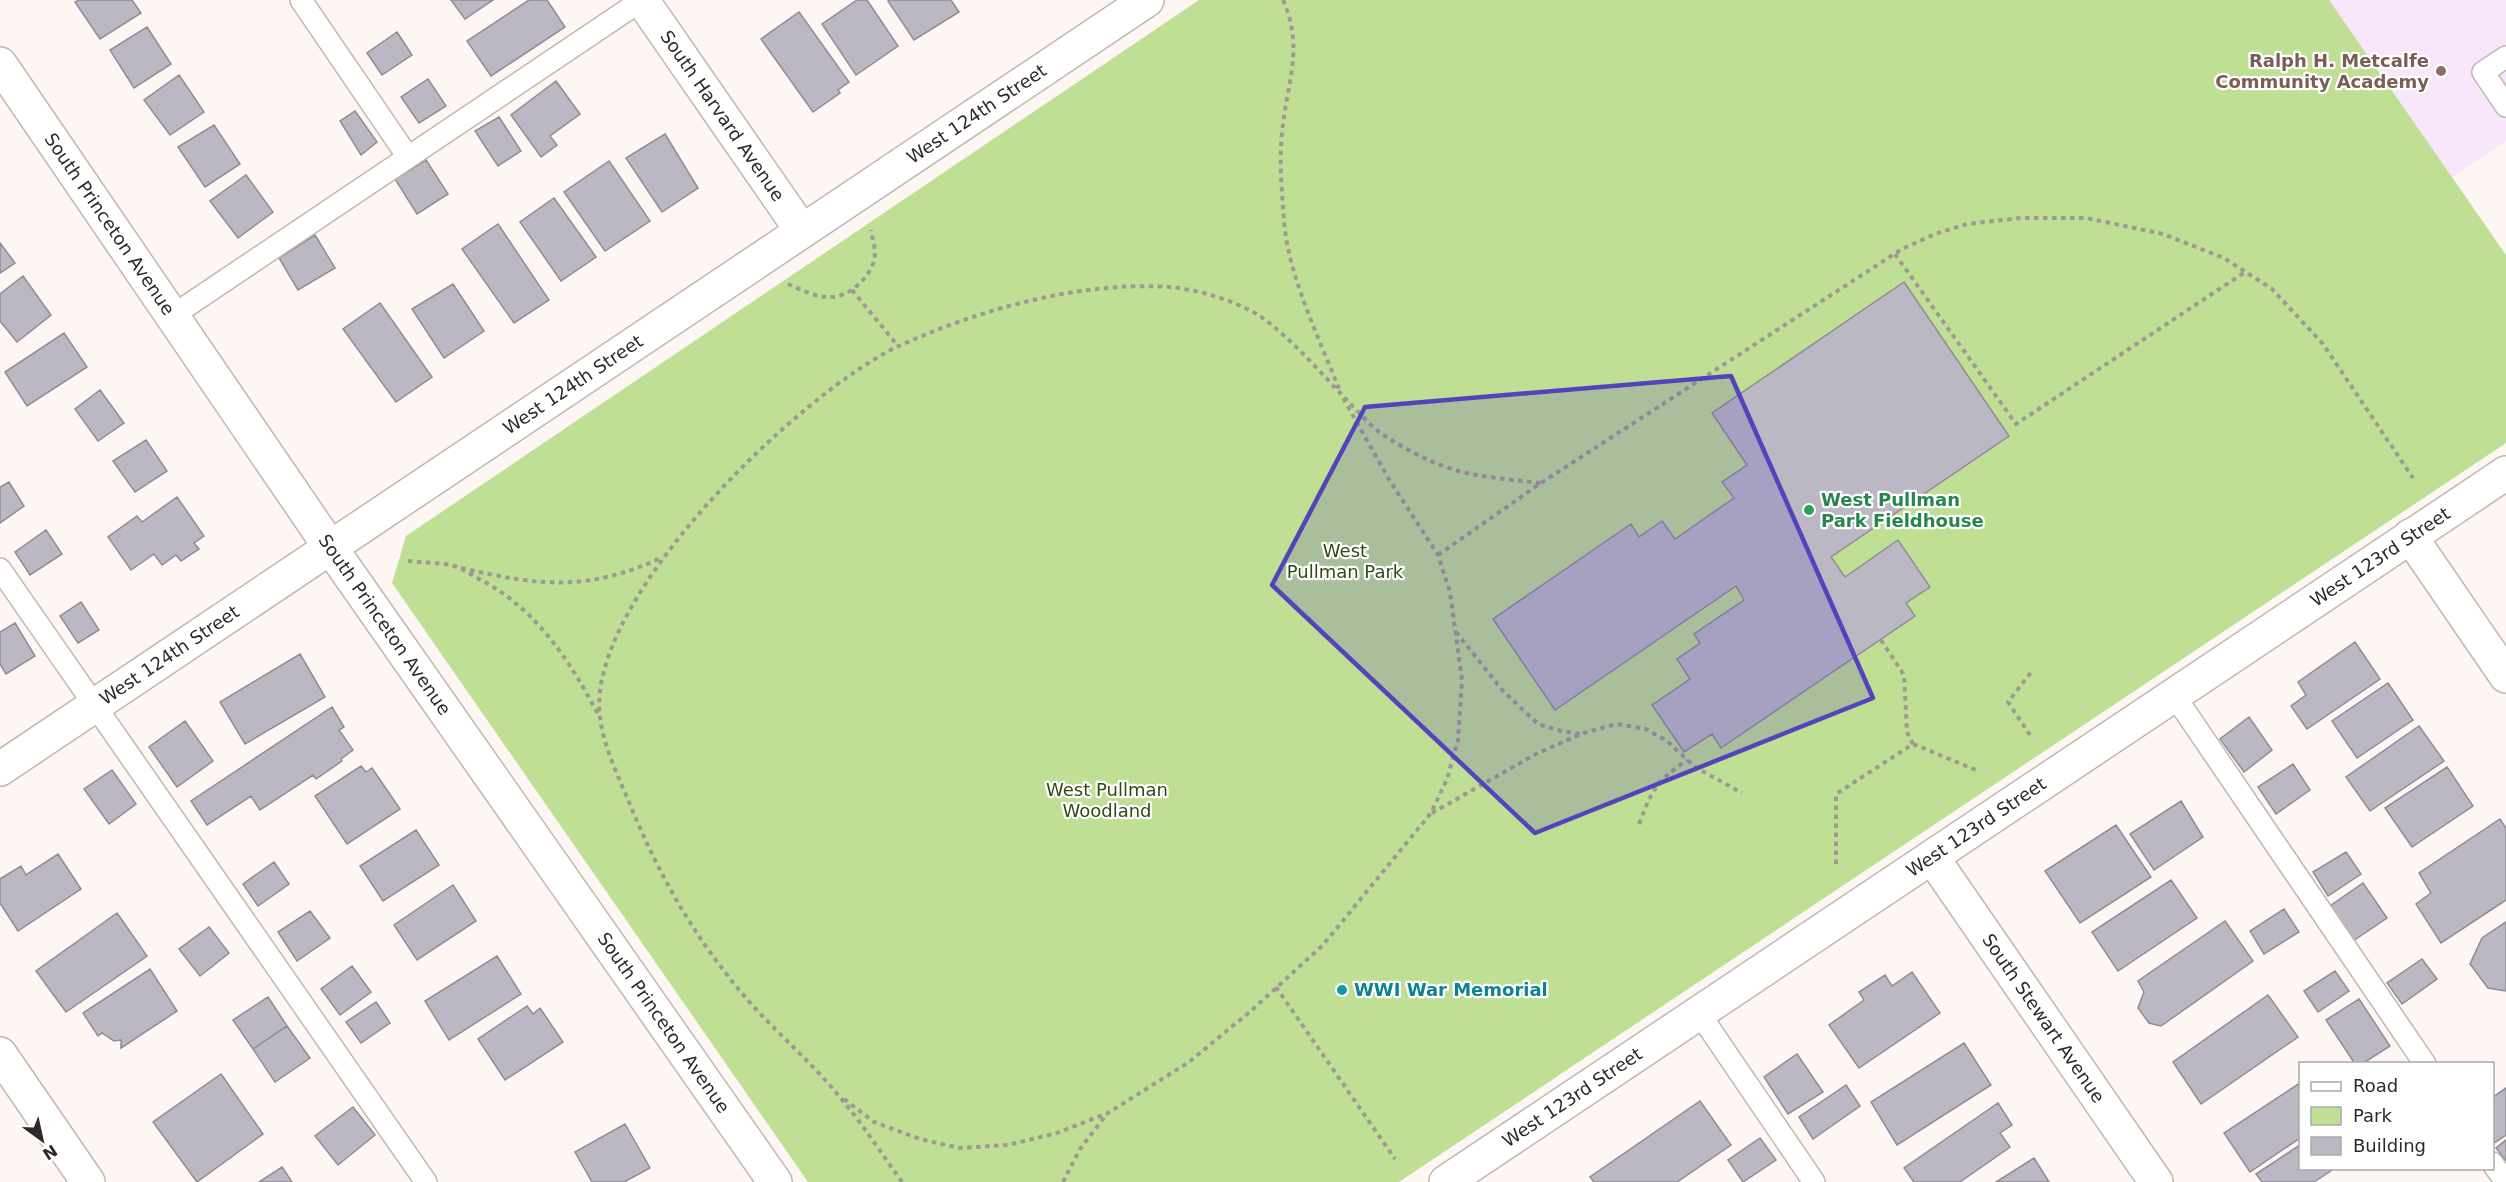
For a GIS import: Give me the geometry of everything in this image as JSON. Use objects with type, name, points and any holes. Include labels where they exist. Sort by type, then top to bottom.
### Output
[{"type":"street","name":"South Harvard Avenue","points":[[642,0],[802,231]]},
{"type":"street","name":"West 124th Street","points":[[0,769],[1147,0]]},
{"type":"street","name":"South Princeton Avenue","points":[[0,64],[330,547],[776,1182]]},
{"type":"street","name":"West 123rd Street","points":[[1461,1178],[1699,1013],[2506,472]]},
{"type":"street","points":[[2410,536],[2506,676]]},
{"type":"street","name":"South Stewart Avenue","points":[[1932,856],[2156,1182]]},
{"type":"street","points":[[0,1054],[88,1182]]},
{"type":"lane","points":[[301,0],[408,157]]},
{"type":"lane","points":[[172,316],[642,0]]},
{"type":"lane","points":[[2506,57],[2483,72],[2506,106]]},
{"type":"lane","points":[[0,569],[426,1182]]},
{"type":"lane","points":[[2174,695],[2424,1062]]},
{"type":"lane","points":[[1699,1013],[1814,1182]]},
{"type":"lane","points":[[2494,1164],[2506,1182]]},
{"type":"path","points":[[839,1096],[874,1122],[920,1139],[959,1148],[1008,1145],[1057,1133],[1108,1113],[1189,1062],[1323,945],[1431,813],[1447,779],[1458,740],[1462,680],[1450,592],[1438,555],[1390,481],[1340,393],[1294,273],[1284,224],[1282,135],[1295,43],[1290,16],[1283,0]]},
{"type":"path","points":[[1438,555],[1542,483],[1895,254],[1935,234],[1967,224],[2021,218],[2086,218],[2163,234],[2224,258],[2272,289],[2323,344],[2413,478]]},
{"type":"path","points":[[787,284],[814,295],[834,297],[852,290],[869,273],[875,255],[871,230]]},
{"type":"path","points":[[1895,254],[2016,424],[2246,272]]},
{"type":"path","points":[[600,718],[601,681],[613,642],[641,592],[664,556],[761,448],[810,406],[862,368],[898,346],[947,326],[1029,300],[1113,288],[1171,287],[1216,296],[1265,318],[1377,430],[1408,450],[1460,472],[1542,483]]},
{"type":"path","points":[[852,290],[898,346]]},
{"type":"path","points":[[408,561],[454,566],[509,579],[563,584],[597,580],[632,572],[664,556]]},
{"type":"path","points":[[454,566],[491,585],[528,614],[556,643],[576,673],[600,718],[613,764],[647,847],[682,913],[737,987],[839,1096],[902,1182]]},
{"type":"path","points":[[1456,632],[1503,691],[1538,724],[1581,734]]},
{"type":"path","points":[[1881,640],[1904,675],[1907,732],[1913,744],[1976,770]]},
{"type":"path","points":[[2030,735],[2008,702],[2032,671]]},
{"type":"path","points":[[1431,813],[1536,754],[1581,734],[1616,724],[1646,729],[1667,741],[1695,767],[1742,793]]},
{"type":"path","points":[[1836,864],[1836,794],[1913,744]]},
{"type":"path","points":[[1639,824],[1651,791],[1665,776],[1687,760]]},
{"type":"path","points":[[1276,987],[1395,1159]]},
{"type":"path","points":[[1063,1182],[1080,1149],[1108,1113]]},
{"type":"highlighted area","points":[[1731,376],[1873,698],[1535,833],[1272,585],[1365,407]]},
{"type":"shaded area","name":"Ralph H. Metcalfe Community Academy","points":[[2327,0],[2506,0],[2506,141],[2450,179]]},
{"type":"green space","name":"West Pullman Park","points":[[1199,0],[2329,0],[2506,255],[2506,443],[1399,1182],[808,1182],[392,583],[406,536]]},
{"type":"building","points":[[79,0],[132,0],[141,13],[100,39],[75,2]]},
{"type":"building","points":[[451,0],[493,0],[465,19]]},
{"type":"building","points":[[529,0],[547,0],[565,27],[491,76],[467,41]]},
{"type":"building","points":[[857,0],[867,0],[898,46],[856,75],[822,24]]},
{"type":"building","points":[[951,0],[959,12],[914,40],[888,1]]},
{"type":"building","points":[[799,12],[849,82],[838,90],[840,93],[813,112],[761,39]]},
{"type":"building","points":[[147,27],[171,64],[134,88],[110,50]]},
{"type":"building","points":[[397,32],[412,55],[382,75],[367,53]]},
{"type":"building","points":[[179,75],[204,112],[170,135],[144,100]]},
{"type":"building","points":[[428,79],[446,106],[419,123],[401,97]]},
{"type":"building","points":[[556,81],[580,114],[550,136],[557,145],[541,157],[511,115]]},
{"type":"building","points":[[355,111],[377,142],[361,155],[340,121]]},
{"type":"building","points":[[499,117],[521,151],[498,166],[475,131]]},
{"type":"building","points":[[214,125],[240,164],[205,187],[178,147]]},
{"type":"building","points":[[665,134],[698,188],[662,212],[626,158]]},
{"type":"building","points":[[426,160],[448,194],[417,214],[395,179]]},
{"type":"building","points":[[609,161],[650,221],[605,251],[564,192]]},
{"type":"building","points":[[246,175],[273,212],[238,238],[210,201]]},
{"type":"building","points":[[554,198],[596,257],[561,281],[520,222]]},
{"type":"building","points":[[498,224],[549,300],[514,323],[462,249]]},
{"type":"building","points":[[315,235],[335,268],[298,290],[279,258]]},
{"type":"building","points":[[0,243],[15,263],[0,273]]},
{"type":"building","points":[[23,276],[51,315],[17,342],[0,321],[0,294]]},
{"type":"building","name":"West Pullman Park Fieldhouse","points":[[1904,282],[2009,436],[1831,557],[1845,577],[1898,540],[1930,587],[1906,603],[1915,616],[1721,748],[1712,734],[1684,752],[1652,705],[1690,679],[1677,659],[1700,643],[1694,634],[1744,600],[1736,586],[1555,710],[1493,619],[1631,524],[1639,537],[1662,521],[1675,539],[1734,498],[1722,482],[1747,465],[1712,413]]},
{"type":"building","points":[[453,284],[484,331],[444,358],[412,309]]},
{"type":"building","points":[[380,303],[432,377],[396,402],[343,329]]},
{"type":"building","points":[[64,333],[87,367],[27,406],[5,372]]},
{"type":"building","points":[[100,390],[124,423],[98,441],[75,409]]},
{"type":"building","points":[[146,440],[167,471],[135,492],[113,461]]},
{"type":"building","points":[[9,482],[24,506],[0,523],[0,487]]},
{"type":"building","points":[[177,497],[204,536],[194,543],[199,549],[181,561],[176,555],[162,565],[154,554],[131,570],[108,537],[137,516],[142,522]]},
{"type":"building","points":[[46,530],[62,554],[30,575],[15,552]]},
{"type":"building","points":[[81,602],[99,630],[78,643],[60,616]]},
{"type":"building","points":[[15,623],[35,656],[6,674],[0,664],[0,632]]},
{"type":"building","points":[[2355,642],[2380,679],[2307,729],[2291,706],[2306,695],[2298,682]]},
{"type":"building","points":[[300,654],[325,697],[245,744],[220,702]]},
{"type":"building","points":[[2388,683],[2413,720],[2357,758],[2332,721]]},
{"type":"building","points":[[332,707],[344,727],[339,730],[353,750],[341,759],[342,761],[316,779],[313,775],[260,810],[251,796],[207,825],[191,801]]},
{"type":"building","points":[[2249,717],[2272,750],[2244,772],[2220,739]]},
{"type":"building","points":[[185,721],[213,761],[177,787],[149,747]]},
{"type":"building","points":[[2419,726],[2444,761],[2370,811],[2346,777]]},
{"type":"building","points":[[2293,764],[2310,790],[2276,814],[2258,787]]},
{"type":"building","points":[[361,766],[366,772],[372,768],[400,809],[347,844],[315,796]]},
{"type":"building","points":[[2447,767],[2473,806],[2412,847],[2385,808]]},
{"type":"building","points":[[112,770],[136,804],[109,824],[84,789]]},
{"type":"building","points":[[2181,801],[2203,837],[2154,870],[2130,834]]},
{"type":"building","points":[[2500,819],[2506,828],[2506,900],[2441,943],[2416,904],[2431,893],[2419,873]]},
{"type":"building","points":[[2116,825],[2151,877],[2080,923],[2045,871]]},
{"type":"building","points":[[416,830],[439,865],[383,901],[360,866]]},
{"type":"building","points":[[2346,852],[2361,874],[2328,896],[2313,872]]},
{"type":"building","points":[[58,854],[81,889],[18,931],[0,903],[0,879],[21,866],[26,875]]},
{"type":"building","points":[[274,862],[289,884],[258,906],[243,884]]},
{"type":"building","points":[[2171,880],[2197,918],[2118,971],[2092,932]]},
{"type":"building","points":[[2363,883],[2387,918],[2353,941],[2330,906]]},
{"type":"building","points":[[453,885],[476,921],[417,960],[394,925]]},
{"type":"building","points":[[2284,909],[2299,932],[2264,954],[2250,931]]},
{"type":"building","points":[[310,911],[330,938],[297,961],[278,932]]},
{"type":"building","points":[[117,913],[147,956],[66,1012],[36,971]]},
{"type":"building","points":[[2225,921],[2253,961],[2161,1026],[2149,1023],[2138,1008],[2144,992],[2138,981]]},
{"type":"building","points":[[2506,922],[2506,991],[2488,988],[2470,964],[2482,938]]},
{"type":"building","points":[[209,927],[229,953],[200,976],[179,949]]},
{"type":"building","points":[[497,956],[521,994],[449,1040],[425,1001]]},
{"type":"building","points":[[2422,959],[2437,979],[2402,1004],[2387,983]]},
{"type":"building","points":[[352,966],[371,992],[340,1015],[321,989]]},
{"type":"building","points":[[150,969],[177,1011],[121,1048],[121,1040],[114,1041],[102,1033],[98,1036],[83,1013]]},
{"type":"building","points":[[2335,971],[2349,991],[2318,1012],[2304,991]]},
{"type":"building","points":[[1912,972],[1940,1013],[1859,1068],[1829,1025],[1864,1000],[1859,992],[1885,975],[1892,986]]},
{"type":"building","points":[[2268,995],[2298,1037],[2201,1104],[2173,1062]]},
{"type":"building","points":[[268,997],[287,1026],[253,1049],[233,1020]]},
{"type":"building","points":[[2359,999],[2390,1046],[2365,1062],[2354,1062],[2326,1020]]},
{"type":"building","points":[[376,1002],[390,1023],[361,1043],[346,1022]]},
{"type":"building","points":[[527,1006],[533,1014],[540,1008],[563,1042],[505,1080],[478,1039]]},
{"type":"building","points":[[287,1026],[310,1058],[275,1082],[253,1049]]},
{"type":"building","points":[[1964,1043],[1991,1085],[1897,1145],[1871,1102]]},
{"type":"building","points":[[1797,1054],[1823,1092],[1788,1114],[1764,1077]]},
{"type":"building","points":[[221,1074],[263,1134],[197,1182],[153,1122]]},
{"type":"building","points":[[2299,1084],[2299,1139],[2250,1172],[2224,1133]]},
{"type":"building","points":[[1846,1085],[1860,1106],[1813,1139],[1799,1117]]},
{"type":"building","points":[[2506,1088],[2506,1135],[2494,1143],[2494,1097]]},
{"type":"building","points":[[1700,1101],[1731,1145],[1677,1182],[1594,1182],[1590,1177]]},
{"type":"building","points":[[1998,1103],[2012,1125],[2000,1133],[2010,1147],[1960,1182],[1914,1182],[1904,1168]]},
{"type":"building","points":[[353,1107],[375,1135],[338,1165],[315,1136]]},
{"type":"building","points":[[625,1124],[650,1168],[624,1182],[592,1182],[575,1152]]},
{"type":"building","points":[[1760,1138],[1776,1160],[1743,1182],[1728,1160]]},
{"type":"building","points":[[2506,1140],[2506,1161],[2496,1148]]},
{"type":"building","points":[[2299,1146],[2299,1170],[2332,1170],[2314,1182],[2262,1182],[2256,1174]]},
{"type":"building","points":[[2034,1158],[2049,1182],[1996,1182]]},
{"type":"building","points":[[282,1167],[292,1182],[259,1182]]},
{"type":"place","name":"Ralph H. Metcalfe Community Academy","points":[[2441,71]]},
{"type":"place","name":"West Pullman Park Fieldhouse","points":[[1809,510]]},
{"type":"place","name":"WWI War Memorial","points":[[1342,990]]},
{"type":"park label","name":"West Pullman Woodland","points":[[1107,800]]}]
